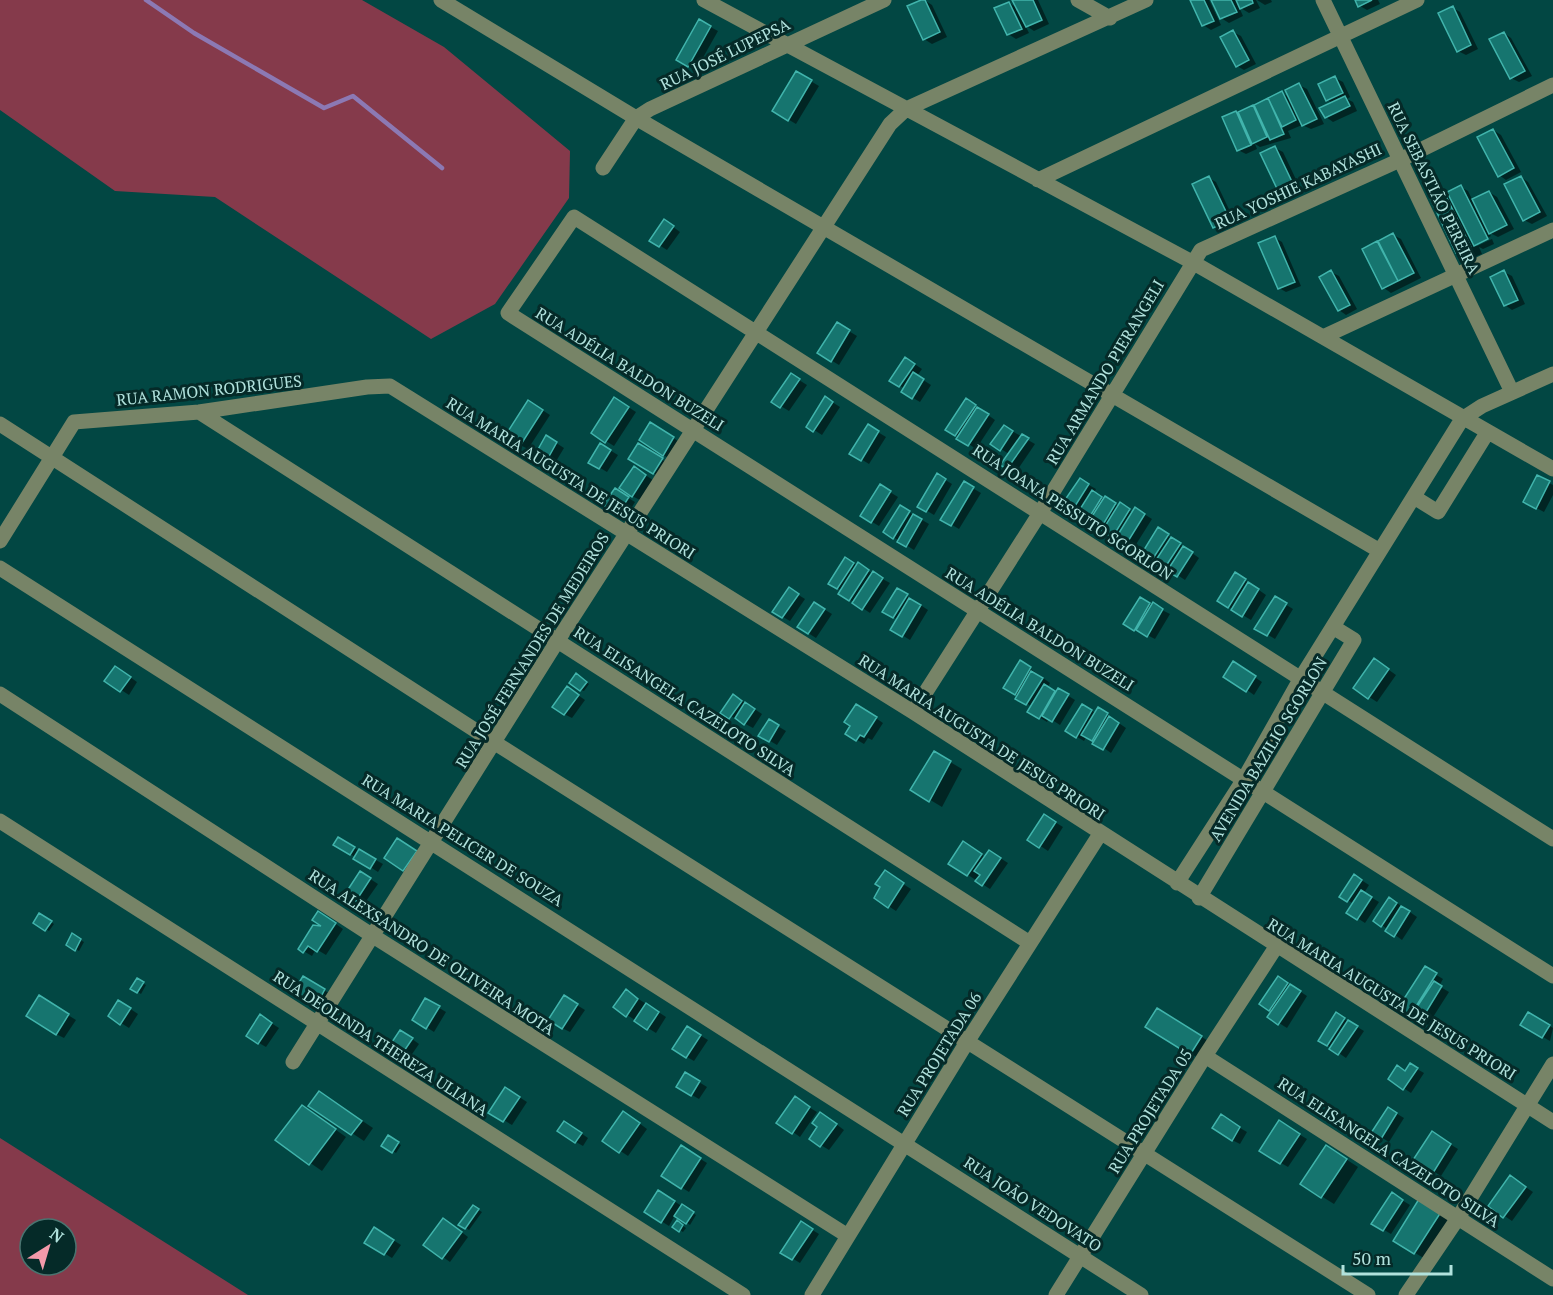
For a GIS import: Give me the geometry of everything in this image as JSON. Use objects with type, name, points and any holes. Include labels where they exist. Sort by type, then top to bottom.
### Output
[{"type":"street","points":[[441,0],[823,228],[1380,551]]},
{"type":"street","points":[[704,0],[1192,262],[1325,336],[1462,419],[1553,469]]},
{"type":"street","name":"RUA JOSÉ LUPEPSA","points":[[636,118],[785,45],[884,0]]},
{"type":"street","points":[[1078,0],[1110,18]]},
{"type":"street","points":[[906,109],[1146,0]]},
{"type":"street","name":"RUA SEBASTIÃO PEREIRA","points":[[1323,0],[1512,392]]},
{"type":"street","points":[[1038,180],[1417,0]]},
{"type":"street","name":"RUA YOSHIE KABAYASHI","points":[[1192,262],[1201,250],[1400,160],[1553,85]]},
{"type":"street","name":"RUA JOSÉ FERNANDES DE MEDEIROS","points":[[293,1062],[558,640],[876,143],[906,109]]},
{"type":"street","points":[[603,168],[636,118]]},
{"type":"street","name":"RUA JOANA PESSUTO SGORLON","points":[[508,313],[574,217],[1553,838]]},
{"type":"street","points":[[1325,336],[1553,230]]},
{"type":"street","name":"RUA ARMANDO PIERANGELI","points":[[913,712],[1113,396],[1192,262]]},
{"type":"street","name":"RUA ADÉLIA BALDON BUZELI","points":[[508,313],[1553,976]]},
{"type":"street","points":[[1462,419],[1482,406],[1553,374]]},
{"type":"street","name":"RUA RAMON RODRIGUES","points":[[50,456],[74,422],[199,412],[335,394],[367,387],[390,386]]},
{"type":"street","name":"RUA MARIA AUGUSTA DE JESUS PRIORI","points":[[390,386],[913,712],[1199,898],[1553,1122]]},
{"type":"street","name":"RUA ELISANGELA CAZELOTO SILVA","points":[[199,412],[1030,943]]},
{"type":"street","name":"AVENIDA BAZILIO SGORLON","points":[[1177,883],[1244,779],[1301,678],[1462,419]]},
{"type":"street","points":[[0,424],[495,743],[1368,1295]]},
{"type":"street","points":[[1414,497],[1438,512],[1487,433]]},
{"type":"street","points":[[0,541],[50,456]]},
{"type":"street","name":"RUA MARIA PELICER DE SOUZA","points":[[0,568],[906,1144]]},
{"type":"street","name":"AVENIDA BAZILIO SGORLON","points":[[1199,898],[1354,640],[1333,627]]},
{"type":"street","name":"RUA ALEXSANDRO DE OLIVEIRA MOTA","points":[[0,694],[373,936],[848,1236]]},
{"type":"street","name":"RUA DEOLINDA THEREZA ULIANA","points":[[0,821],[742,1295]]},
{"type":"street","name":"RUA PROJETADA 06","points":[[812,1295],[967,1042],[1100,834]]},
{"type":"street","name":"RUA PROJETADA 05","points":[[1056,1295],[1276,947]]},
{"type":"street","name":"RUA ELISANGELA CAZELOTO SILVA","points":[[1205,1056],[1553,1279]]},
{"type":"street","points":[[1406,1295],[1458,1218],[1553,1064]]},
{"type":"street","name":"RUA JOÃO VEDOVATO","points":[[906,1144],[1141,1295]]},
{"type":"shaded area","points":[[0,0],[362,0],[444,47],[570,151],[569,198],[495,304],[431,339],[215,197],[115,191],[0,110]]},
{"type":"shaded area","points":[[0,1138],[248,1295],[0,1295]]},
{"type":"building","points":[[925,0],[940,32],[923,40],[907,6]]},
{"type":"building","points":[[1012,0],[1033,0],[1042,20],[1026,27]]},
{"type":"building","points":[[1190,0],[1204,0],[1214,21],[1202,26]]},
{"type":"building","points":[[1211,0],[1231,0],[1237,12],[1220,19]]},
{"type":"building","points":[[1236,0],[1252,0],[1253,3],[1240,9]]},
{"type":"building","points":[[1355,0],[1372,0],[1358,7]]},
{"type":"building","points":[[1009,2],[1022,29],[1007,35],[994,8]]},
{"type":"building","points":[[1453,6],[1471,45],[1457,52],[1438,13]]},
{"type":"building","points":[[699,19],[711,26],[688,67],[676,60]]},
{"type":"building","points":[[1233,30],[1249,60],[1236,67],[1220,37]]},
{"type":"building","points":[[1504,32],[1525,71],[1510,79],[1489,39]]},
{"type":"building","points":[[796,71],[812,80],[788,121],[772,111]]},
{"type":"building","points":[[1335,76],[1343,93],[1326,101],[1318,84]]},
{"type":"building","points":[[1299,83],[1317,119],[1302,126],[1285,90]]},
{"type":"building","points":[[1282,91],[1296,120],[1282,127],[1268,98]]},
{"type":"building","points":[[1345,96],[1350,106],[1325,118],[1319,108]]},
{"type":"building","points":[[1268,98],[1284,134],[1270,140],[1254,105]]},
{"type":"building","points":[[1253,105],[1267,137],[1252,144],[1238,112]]},
{"type":"building","points":[[1236,111],[1251,145],[1237,151],[1222,117]]},
{"type":"building","points":[[1493,129],[1514,168],[1498,177],[1477,137]]},
{"type":"building","points":[[1275,146],[1294,186],[1279,193],[1260,153]]},
{"type":"building","points":[[1209,176],[1230,220],[1213,228],[1192,184]]},
{"type":"building","points":[[1521,176],[1540,212],[1523,221],[1504,184]]},
{"type":"building","points":[[1461,185],[1488,239],[1474,246],[1447,192]]},
{"type":"building","points":[[1489,191],[1507,225],[1489,234],[1472,199]]},
{"type":"building","points":[[1444,192],[1471,247],[1456,253],[1430,198]]},
{"type":"building","points":[[664,219],[674,226],[659,247],[649,241]]},
{"type":"building","points":[[1393,233],[1414,273],[1398,281],[1378,241]]},
{"type":"building","points":[[1275,236],[1295,282],[1278,289],[1258,243]]},
{"type":"building","points":[[1377,241],[1398,281],[1382,289],[1362,249]]},
{"type":"building","points":[[1331,270],[1350,305],[1338,311],[1319,277]]},
{"type":"building","points":[[1504,270],[1518,300],[1504,306],[1490,277]]},
{"type":"building","points":[[837,322],[850,330],[831,362],[817,353]]},
{"type":"building","points":[[905,357],[915,364],[899,387],[889,381]]},
{"type":"building","points":[[913,372],[924,379],[912,399],[901,392]]},
{"type":"building","points":[[791,373],[800,379],[780,408],[771,402]]},
{"type":"building","points":[[825,396],[833,402],[813,432],[806,427]]},
{"type":"building","points":[[614,397],[629,407],[605,443],[591,433]]},
{"type":"building","points":[[966,398],[976,405],[955,436],[945,430]]},
{"type":"building","points":[[528,400],[543,410],[520,446],[505,436]]},
{"type":"building","points":[[977,407],[989,414],[968,446],[956,439]]},
{"type":"building","points":[[650,422],[674,437],[663,456],[639,440]]},
{"type":"building","points":[[868,424],[879,431],[861,461],[849,454]]},
{"type":"building","points":[[1004,425],[1013,431],[1000,451],[990,444]]},
{"type":"building","points":[[1022,434],[1029,438],[1007,469],[1000,465]]},
{"type":"building","points":[[546,435],[557,442],[547,460],[536,453]]},
{"type":"building","points":[[600,443],[611,450],[599,469],[588,463]]},
{"type":"building","points":[[638,443],[663,458],[653,474],[628,459]]},
{"type":"building","points":[[634,466],[646,475],[632,497],[619,488]]},
{"type":"building","points":[[937,473],[946,479],[926,512],[917,507]]},
{"type":"building","points":[[1537,475],[1550,481],[1536,509],[1523,502]]},
{"type":"building","points":[[1080,478],[1089,484],[1070,514],[1060,507]]},
{"type":"building","points":[[964,481],[974,487],[951,526],[940,520]]},
{"type":"building","points":[[880,484],[891,491],[871,523],[860,516]]},
{"type":"building","points":[[615,488],[629,497],[618,514],[603,505]]},
{"type":"building","points":[[1092,490],[1102,497],[1087,521],[1077,514]]},
{"type":"building","points":[[1105,496],[1116,503],[1101,528],[1089,521]]},
{"type":"building","points":[[1120,502],[1130,509],[1112,538],[1102,531]]},
{"type":"building","points":[[900,505],[910,511],[893,539],[883,532]]},
{"type":"building","points":[[1135,507],[1145,514],[1127,543],[1117,536]]},
{"type":"building","points":[[913,514],[922,519],[906,547],[897,542]]},
{"type":"building","points":[[1158,527],[1169,534],[1152,560],[1142,553]]},
{"type":"building","points":[[1171,537],[1181,543],[1164,569],[1154,563]]},
{"type":"building","points":[[1183,546],[1193,552],[1177,577],[1167,571]]},
{"type":"building","points":[[845,557],[854,563],[837,589],[828,584]]},
{"type":"building","points":[[858,562],[869,570],[849,601],[838,594]]},
{"type":"building","points":[[873,571],[883,578],[862,610],[852,603]]},
{"type":"building","points":[[1235,572],[1246,579],[1228,608],[1217,601]]},
{"type":"building","points":[[1248,582],[1259,589],[1242,617],[1231,610]]},
{"type":"building","points":[[789,587],[799,594],[782,618],[772,612]]},
{"type":"building","points":[[897,588],[908,594],[893,618],[882,612]]},
{"type":"building","points":[[1275,596],[1287,603],[1267,636],[1254,629]]},
{"type":"building","points":[[1140,597],[1150,603],[1134,631],[1123,624]]},
{"type":"building","points":[[909,598],[921,605],[902,637],[890,630]]},
{"type":"building","points":[[814,602],[825,609],[808,634],[797,627]]},
{"type":"building","points":[[1153,602],[1163,609],[1147,637],[1136,630]]},
{"type":"building","points":[[1374,658],[1389,669],[1368,699],[1353,688]]},
{"type":"building","points":[[1020,660],[1031,667],[1015,695],[1003,688]]},
{"type":"building","points":[[1233,661],[1256,676],[1246,692],[1223,677]]},
{"type":"building","points":[[115,666],[131,677],[120,692],[104,681]]},
{"type":"building","points":[[1031,671],[1043,678],[1026,705],[1015,699]]},
{"type":"building","points":[[576,673],[587,682],[580,691],[569,683]]},
{"type":"building","points":[[1044,684],[1055,691],[1039,719],[1027,712]]},
{"type":"building","points":[[567,686],[579,695],[564,715],[552,707]]},
{"type":"building","points":[[1058,688],[1069,694],[1052,722],[1042,716]]},
{"type":"building","points":[[733,694],[742,701],[729,719],[720,713]]},
{"type":"building","points":[[745,702],[755,709],[744,725],[735,718]]},
{"type":"building","points":[[856,704],[877,717],[864,737],[860,735],[856,741],[845,734],[850,726],[844,722]]},
{"type":"building","points":[[1082,704],[1092,710],[1076,738],[1065,731]]},
{"type":"building","points":[[1098,707],[1108,713],[1092,741],[1081,735]]},
{"type":"building","points":[[1109,716],[1119,723],[1103,750],[1092,744]]},
{"type":"building","points":[[769,719],[779,725],[769,742],[758,736]]},
{"type":"building","points":[[934,751],[951,761],[929,802],[910,790]]},
{"type":"building","points":[[1044,814],[1056,822],[1039,848],[1027,840]]},
{"type":"building","points":[[338,837],[355,847],[350,855],[333,845]]},
{"type":"building","points":[[397,838],[417,851],[403,871],[384,858]]},
{"type":"building","points":[[963,841],[982,854],[967,876],[948,864]]},
{"type":"building","points":[[359,849],[376,859],[370,869],[353,859]]},
{"type":"building","points":[[989,850],[1001,858],[982,886],[975,881],[980,875],[974,871]]},
{"type":"building","points":[[885,870],[904,883],[888,908],[874,898],[880,887],[875,884]]},
{"type":"building","points":[[360,871],[371,878],[356,901],[345,894]]},
{"type":"building","points":[[1354,874],[1362,880],[1347,902],[1339,897]]},
{"type":"building","points":[[1361,890],[1372,897],[1357,920],[1346,913]]},
{"type":"building","points":[[1389,897],[1397,903],[1381,927],[1373,921]]},
{"type":"building","points":[[1401,906],[1410,911],[1394,937],[1385,931]]},
{"type":"building","points":[[318,911],[336,923],[317,952],[308,946],[303,953],[298,949],[313,925],[321,926],[312,920]]},
{"type":"building","points":[[39,913],[52,921],[45,931],[33,923]]},
{"type":"building","points":[[72,933],[81,939],[75,951],[66,945]]},
{"type":"building","points":[[1425,966],[1437,973],[1410,1016],[1398,1008]]},
{"type":"building","points":[[303,976],[325,989],[315,1008],[292,994]]},
{"type":"building","points":[[1278,976],[1288,983],[1269,1011],[1259,1004]]},
{"type":"building","points":[[137,978],[144,982],[137,993],[130,989]]},
{"type":"building","points":[[1434,981],[1442,986],[1420,1022],[1411,1016]]},
{"type":"building","points":[[1290,984],[1301,991],[1278,1025],[1267,1017]]},
{"type":"building","points":[[626,989],[638,999],[626,1017],[613,1007]]},
{"type":"building","points":[[39,995],[69,1014],[56,1035],[26,1016]]},
{"type":"building","points":[[564,995],[578,1004],[562,1029],[548,1020]]},
{"type":"building","points":[[425,998],[440,1006],[426,1029],[412,1020]]},
{"type":"building","points":[[118,1000],[131,1008],[120,1025],[108,1016]]},
{"type":"building","points":[[646,1003],[659,1012],[647,1030],[634,1021]]},
{"type":"building","points":[[1157,1008],[1202,1036],[1190,1055],[1145,1027]]},
{"type":"building","points":[[1336,1012],[1345,1018],[1327,1046],[1318,1041]]},
{"type":"building","points":[[1528,1012],[1550,1025],[1542,1038],[1520,1025]]},
{"type":"building","points":[[260,1014],[272,1023],[258,1044],[246,1036]]},
{"type":"building","points":[[1348,1020],[1358,1026],[1338,1055],[1329,1049]]},
{"type":"building","points":[[687,1026],[701,1035],[686,1058],[672,1049]]},
{"type":"building","points":[[400,1030],[413,1038],[400,1057],[388,1048]]},
{"type":"building","points":[[1410,1063],[1418,1068],[1403,1090],[1388,1079],[1397,1065],[1405,1071]]},
{"type":"building","points":[[685,1072],[700,1081],[691,1096],[676,1087]]},
{"type":"building","points":[[505,1087],[520,1097],[503,1122],[488,1113]]},
{"type":"building","points":[[319,1091],[362,1121],[351,1135],[308,1106]]},
{"type":"building","points":[[795,1096],[810,1107],[792,1134],[776,1123]]},
{"type":"building","points":[[302,1105],[336,1129],[309,1165],[275,1140]]},
{"type":"building","points":[[1388,1107],[1397,1113],[1381,1139],[1371,1133]]},
{"type":"building","points":[[623,1111],[640,1123],[619,1153],[602,1141]]},
{"type":"building","points":[[820,1112],[837,1124],[820,1147],[809,1139],[817,1127],[812,1123]]},
{"type":"building","points":[[1221,1114],[1240,1127],[1232,1141],[1212,1128]]},
{"type":"building","points":[[1279,1120],[1300,1134],[1280,1164],[1259,1151]]},
{"type":"building","points":[[564,1121],[582,1133],[575,1143],[557,1131]]},
{"type":"building","points":[[1432,1131],[1451,1144],[1433,1173],[1413,1160]]},
{"type":"building","points":[[388,1135],[399,1142],[392,1153],[381,1146]]},
{"type":"building","points":[[681,1145],[701,1158],[681,1189],[661,1176]]},
{"type":"building","points":[[1326,1145],[1347,1159],[1321,1198],[1300,1184]]},
{"type":"building","points":[[1510,1175],[1526,1187],[1503,1218],[1488,1206]]},
{"type":"building","points":[[658,1190],[675,1201],[661,1223],[644,1212]]},
{"type":"building","points":[[1392,1192],[1403,1200],[1383,1231],[1371,1224]]},
{"type":"building","points":[[1419,1199],[1441,1212],[1414,1254],[1393,1241]]},
{"type":"building","points":[[682,1204],[694,1212],[686,1224],[674,1216]]},
{"type":"building","points":[[473,1205],[479,1209],[465,1229],[458,1225]]},
{"type":"building","points":[[443,1218],[462,1232],[442,1259],[423,1245]]},
{"type":"building","points":[[677,1220],[683,1225],[679,1232],[672,1227]]},
{"type":"building","points":[[801,1221],[813,1229],[792,1260],[780,1253]]},
{"type":"building","points":[[374,1227],[394,1240],[384,1255],[364,1243]]},
{"type":"waterway","points":[[146,0],[194,33],[324,108],[353,96],[442,168]]}]
